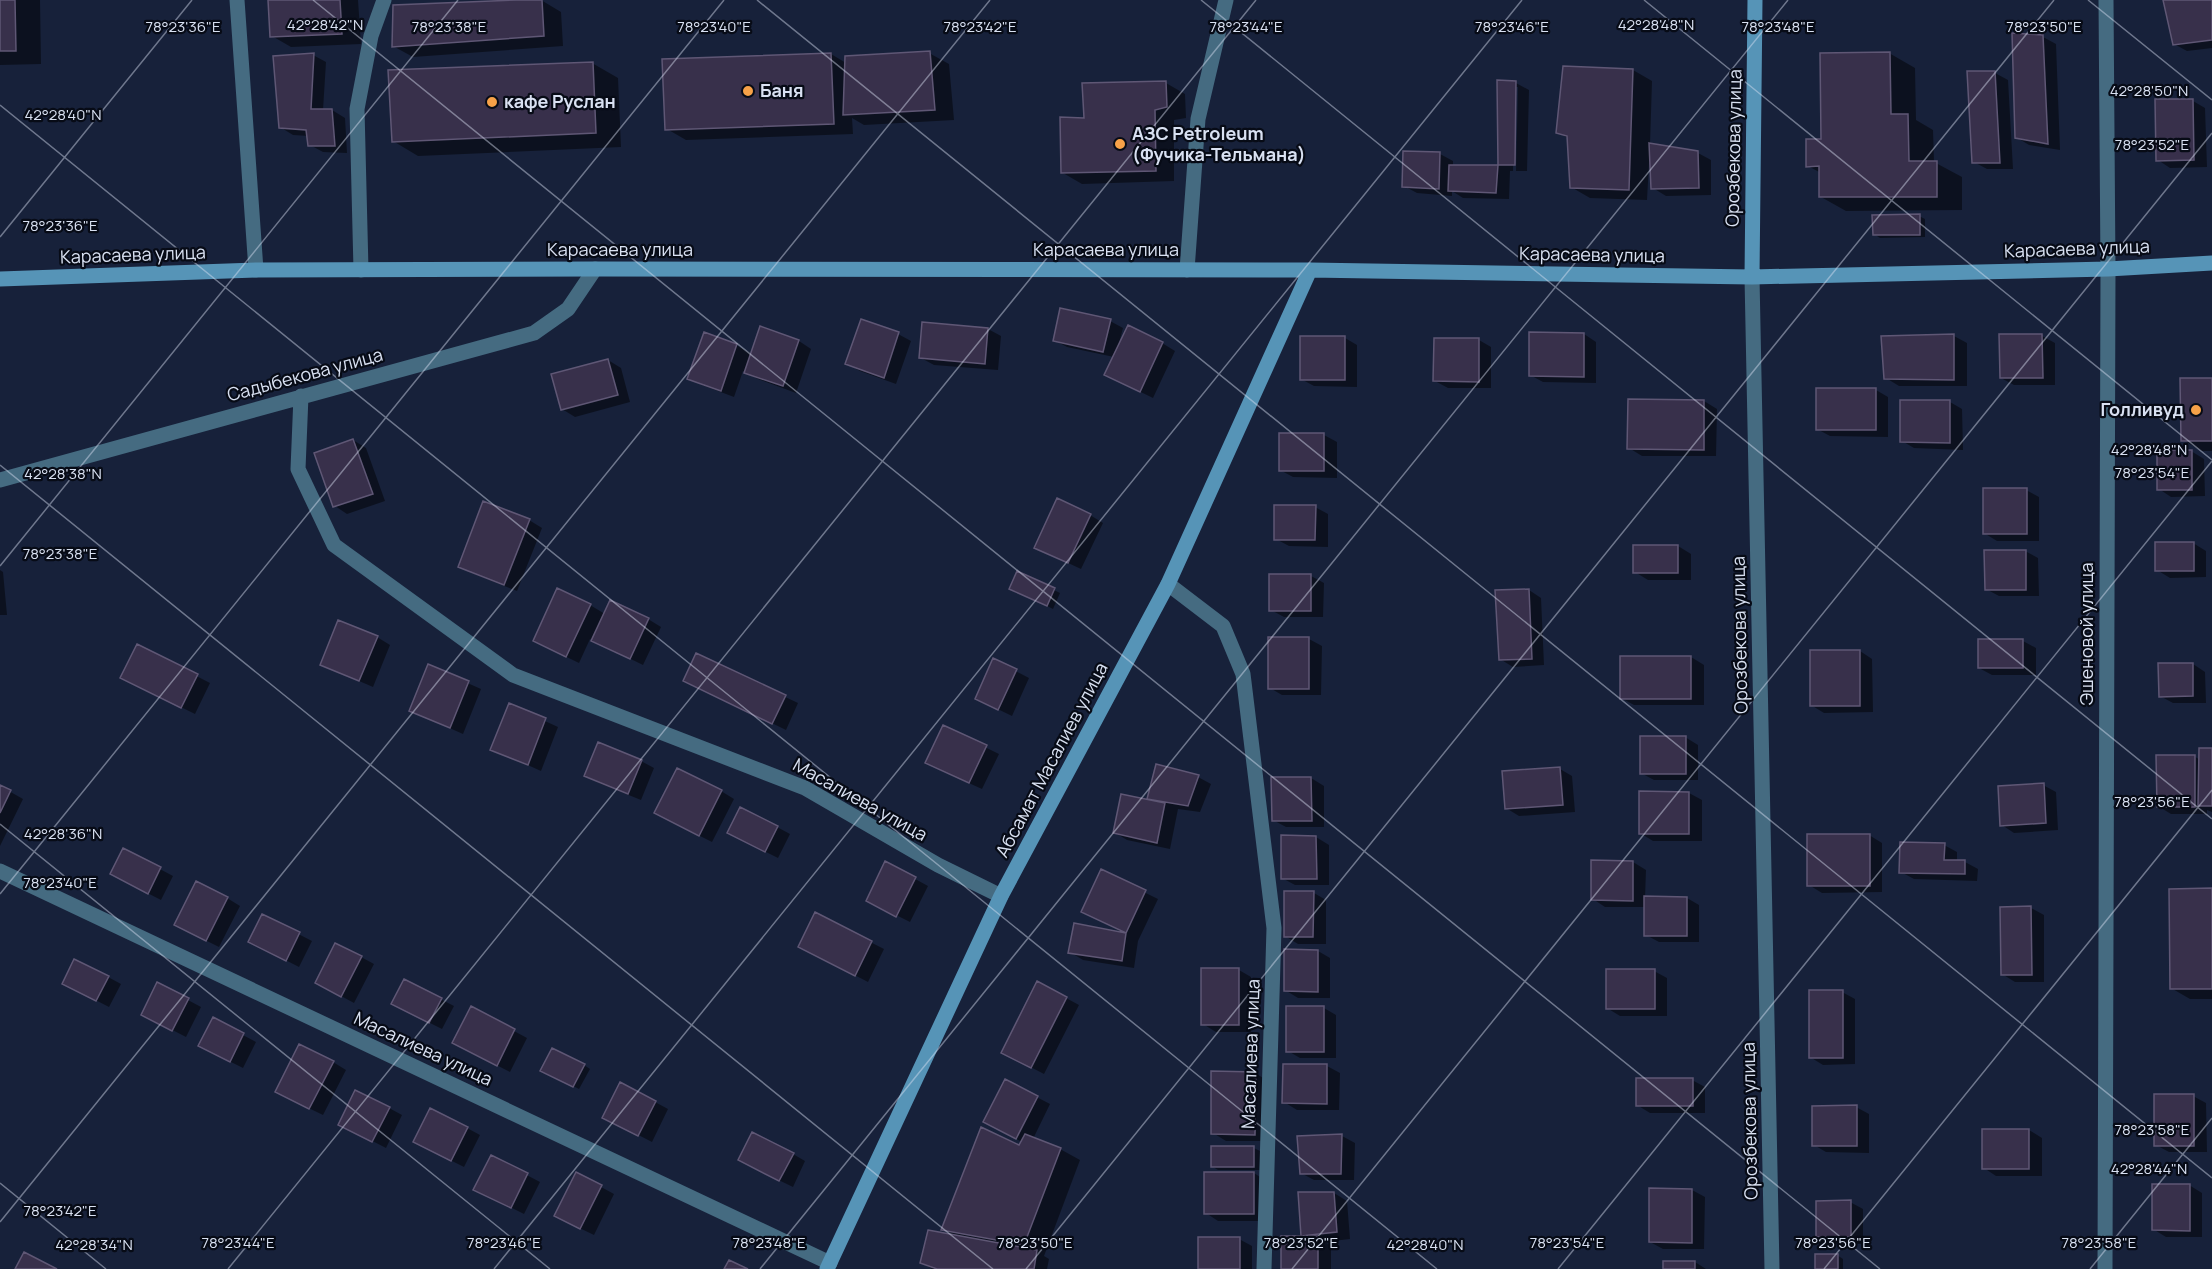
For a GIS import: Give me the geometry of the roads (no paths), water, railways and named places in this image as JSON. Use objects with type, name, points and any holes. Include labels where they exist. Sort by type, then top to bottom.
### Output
[{"type":"street","points":[[237,0],[256,270]]},
{"type":"street","points":[[361,270],[357,109],[371,36],[384,0]]},
{"type":"street","points":[[1188,270],[1198,119],[1226,0]]},
{"type":"street","name":"Орозбекова улица","points":[[1755,0],[1752,277],[1772,1269]]},
{"type":"street","name":"Эшеновой улица","points":[[2104,1269],[2108,269],[2106,0]]},
{"type":"street","name":"Карасаева улица","points":[[0,279],[256,270],[595,269],[1311,270],[1752,277],[2108,269],[2212,263]]},
{"type":"street","name":"Садыбекова улица","points":[[0,480],[534,333],[568,309],[595,269]]},
{"type":"street","name":"Абсамат Масалиев улица","points":[[829,1266],[1001,896],[1168,584],[1311,270]]},
{"type":"street","name":"Масалиева улица","points":[[301,396],[298,468],[334,544],[513,675],[805,788],[938,865],[1001,896]]},
{"type":"street","name":"Масалиева улица","points":[[1168,584],[1223,626],[1243,674],[1274,928],[1264,1269]]},
{"type":"street","name":"Масалиева улица","points":[[0,871],[829,1266]]},
{"type":"place","name":"Баня","points":[[748,91]]},
{"type":"place","name":"кафе Руслан","points":[[492,102]]},
{"type":"place","name":"АЗС Petroleum (Фучика-Тельмана)","points":[[1120,144]]},
{"type":"place","name":"Голливуд","points":[[2196,410]]}]
